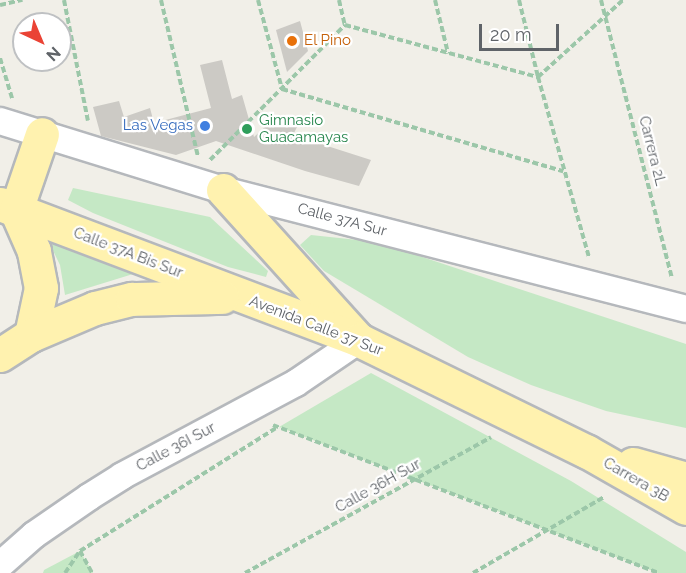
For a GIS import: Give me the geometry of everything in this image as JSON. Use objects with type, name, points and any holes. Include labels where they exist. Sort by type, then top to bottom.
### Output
[{"type":"main road","points":[[21,128],[8,207],[34,251],[41,288],[31,335]]},
{"type":"main road","points":[[212,179],[359,340]]},
{"type":"main road","name":"Calle 37A Bis Sur","points":[[8,207],[240,296]]},
{"type":"main road","name":"Avenida Calle 37 Sur","points":[[0,355],[31,335],[95,308],[132,299],[240,296],[359,340],[586,451]]},
{"type":"main road","points":[[586,451],[686,479]]},
{"type":"main road","name":"Carrera 3B","points":[[586,451],[686,508]]},
{"type":"street","name":"Calle 37A Sur","points":[[21,128],[87,148],[212,179],[683,309]]},
{"type":"street","name":"Calle 36I Sur","points":[[0,565],[34,535],[89,497],[296,383],[359,340]]},
{"type":"path","points":[[0,5],[21,0]]},
{"type":"path","points":[[64,0],[90,129],[87,148]]},
{"type":"path","points":[[161,0],[212,179]]},
{"type":"path","points":[[258,0],[282,89]]},
{"type":"path","points":[[339,0],[345,25]]},
{"type":"path","points":[[435,0],[448,53]]},
{"type":"path","points":[[519,0],[563,171],[598,286]]},
{"type":"path","name":"Carrera 2L","points":[[601,0],[683,309]]},
{"type":"path","points":[[538,77],[623,0]]},
{"type":"path","points":[[212,179],[282,89],[345,25]]},
{"type":"path","points":[[345,25],[538,77]]},
{"type":"path","points":[[0,58],[21,128]]},
{"type":"path","points":[[282,89],[563,171]]},
{"type":"path","points":[[241,412],[658,573]]},
{"type":"path","name":"Calle 36H Sur","points":[[245,573],[522,420]]},
{"type":"path","points":[[65,573],[80,551],[279,427]]},
{"type":"path","points":[[473,573],[608,495]]},
{"type":"path","points":[[80,551],[92,573]]},
{"type":"green space","points":[[73,188],[210,217],[268,271],[266,277],[228,267],[93,213],[68,200]]},
{"type":"green space","points":[[42,228],[146,270],[65,295],[60,265]]},
{"type":"green space","points":[[311,235],[377,242],[686,344],[686,428],[606,411],[531,385],[468,357],[324,271],[300,245]]},
{"type":"green space","points":[[371,373],[571,481],[686,552],[686,573],[658,573],[279,427]]},
{"type":"green space","points":[[80,551],[93,573],[43,573],[44,570]]},
{"type":"building","name":"El Pino","points":[[300,21],[308,51],[287,72],[276,30]]},
{"type":"building","points":[[222,60],[232,99],[242,95],[254,137],[275,118],[298,125],[293,135],[371,160],[359,186],[305,171],[216,141],[176,155],[101,136],[93,107],[119,101],[124,117],[150,108],[154,123],[211,108],[200,65]]},
{"type":"place","name":"El Pino","points":[[292,41]]},
{"type":"place","name":"Las Vegas","points":[[205,126]]},
{"type":"place","name":"Gimnasio Guacamayas","points":[[247,129]]}]
